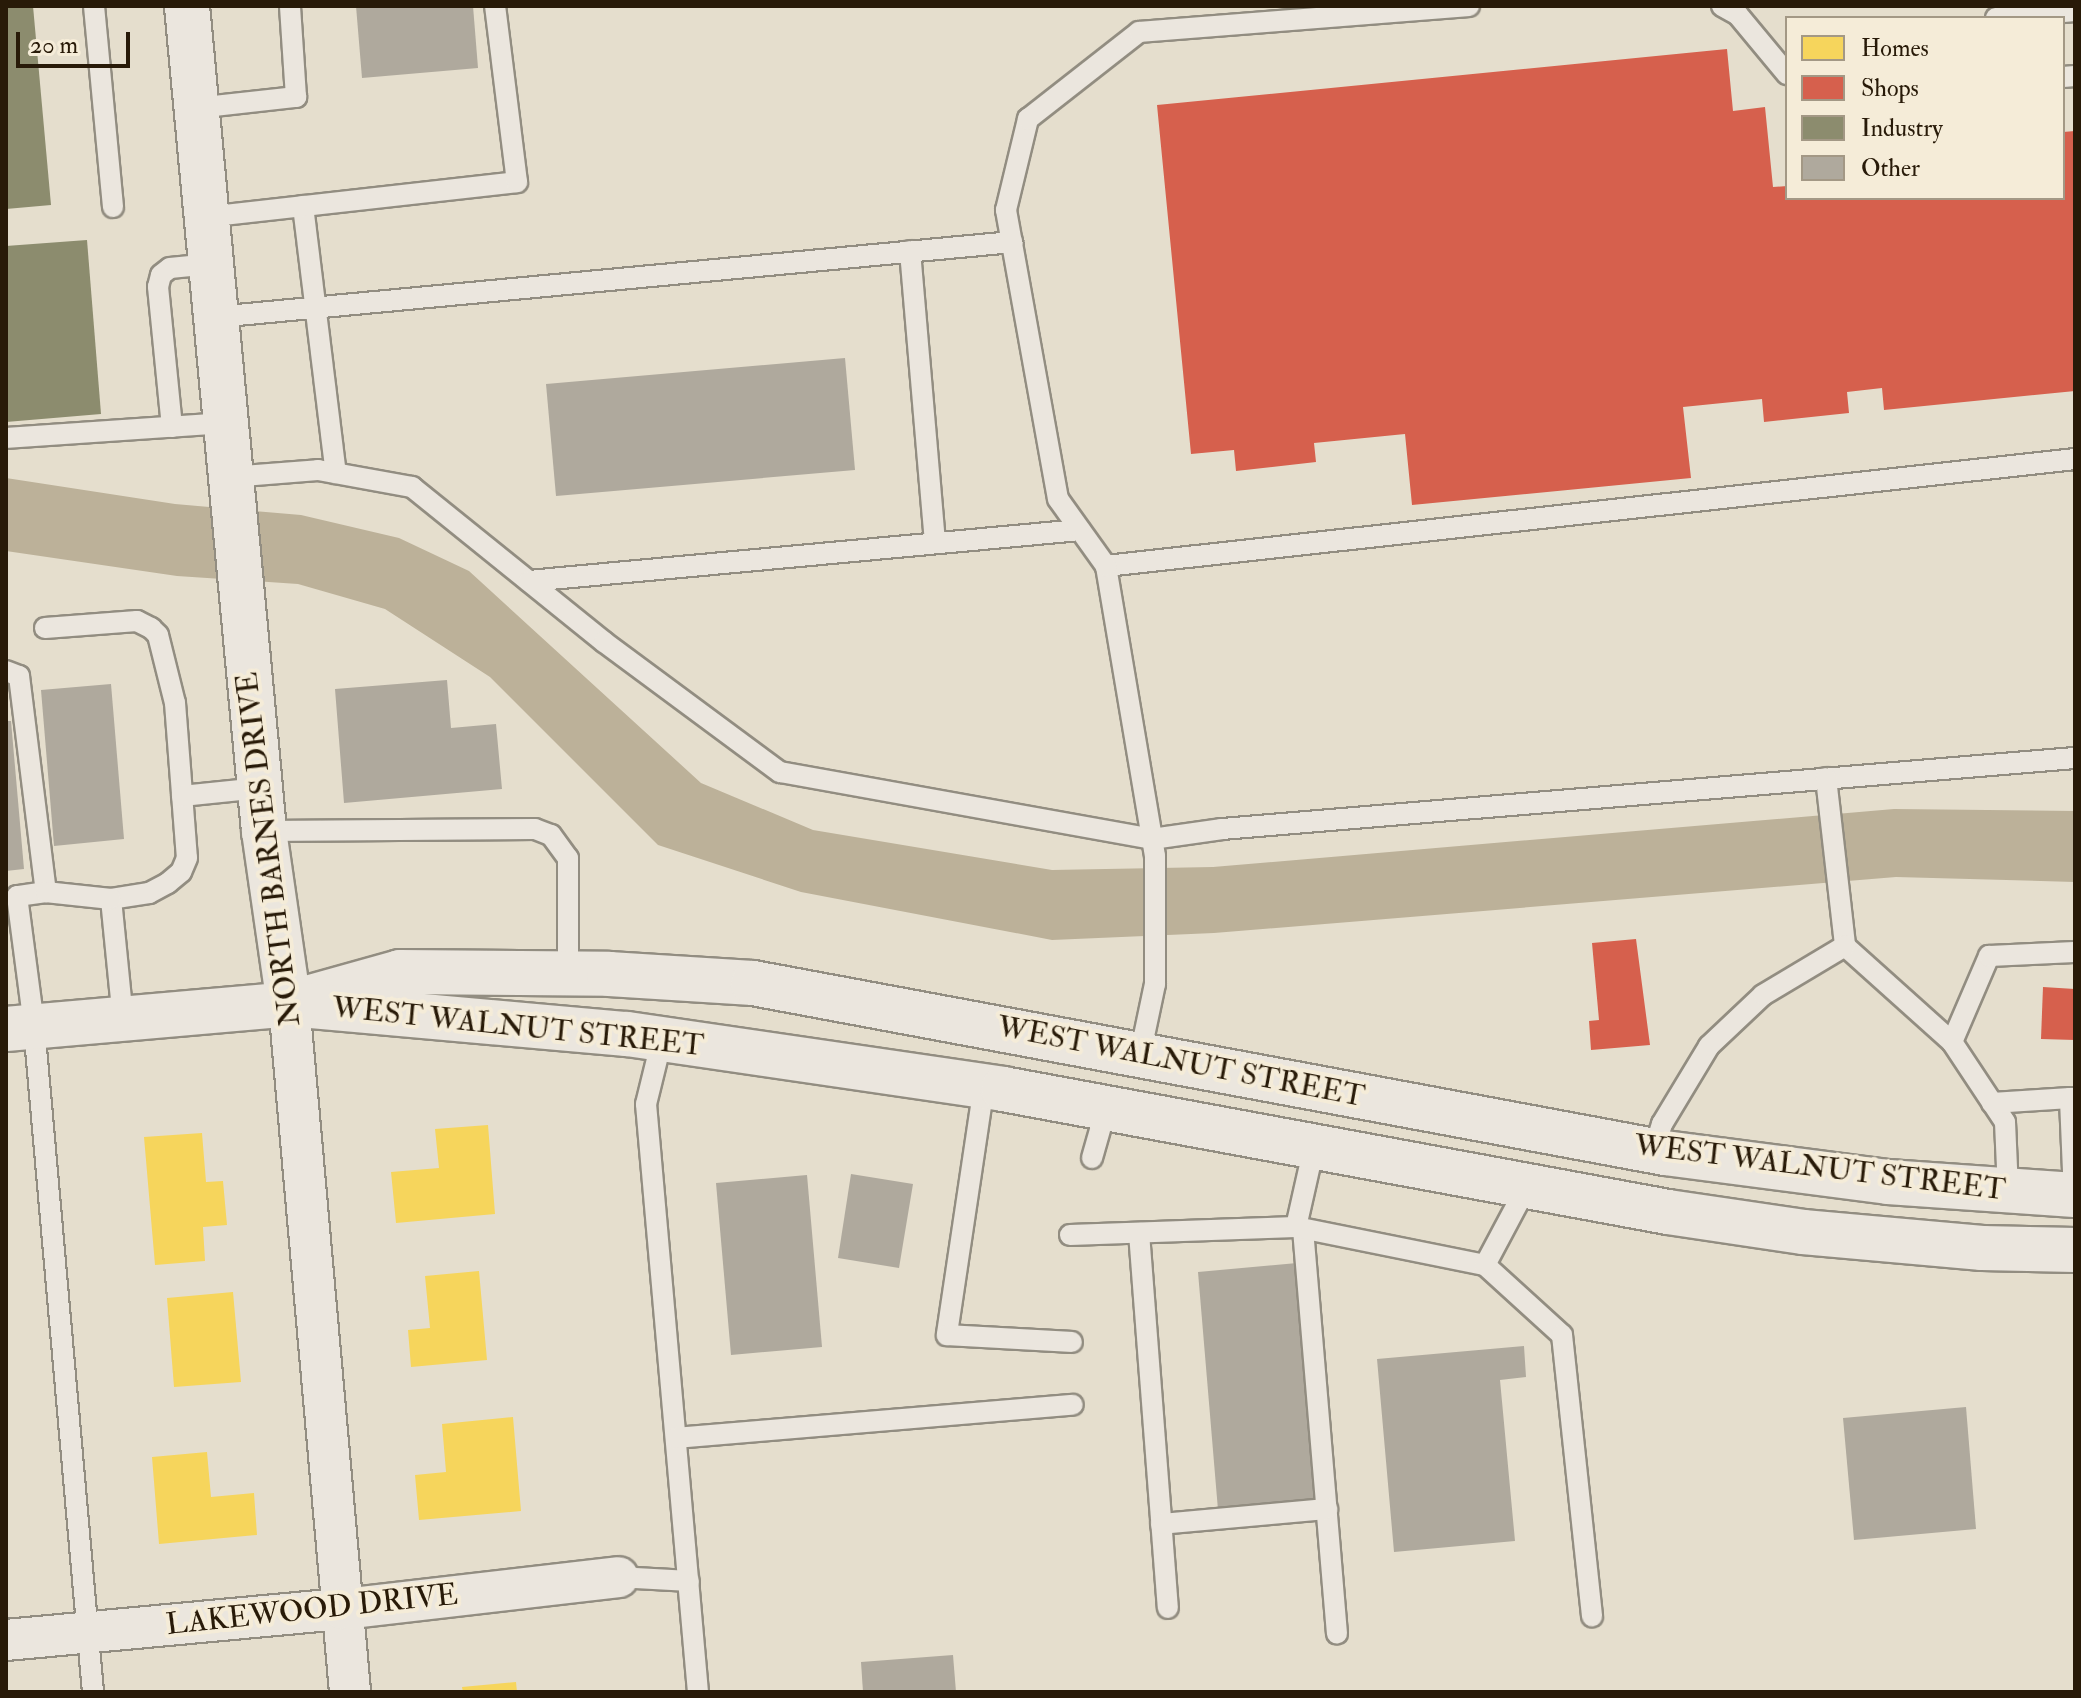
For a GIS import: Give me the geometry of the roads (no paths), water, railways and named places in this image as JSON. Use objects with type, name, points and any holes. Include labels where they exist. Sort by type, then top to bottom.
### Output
[{"type":"main road","name":"NORTH BARNES DRIVE","points":[[187,6],[264,831],[289,1004]]},
{"type":"main road","name":"WEST WALNUT STREET","points":[[289,1004],[400,972],[568,973],[753,983],[1654,1150],[1888,1182],[2075,1195]]},
{"type":"main road","name":"WEST WALNUT STREET","points":[[20,1028],[289,1004],[662,1039],[984,1086],[1668,1212],[1803,1232],[1982,1248],[2075,1250]]},
{"type":"main road","points":[[895,1073],[1029,1066],[1109,1068],[1140,1055]]},
{"type":"main road","points":[[1106,1109],[1127,1090],[1157,1082],[1199,1080],[1280,1096],[1316,1088]]},
{"type":"main road","points":[[1526,1188],[1610,1183],[1633,1176],[1647,1167],[1654,1150]]},
{"type":"main road","points":[[1668,1212],[1675,1202],[1712,1193],[1747,1190],[1828,1203],[1888,1182]]},
{"type":"street","name":"NORTH BARNES DRIVE","points":[[289,1004],[350,1692]]},
{"type":"street","name":"LAKEWOOD DRIVE","points":[[6,1640],[343,1609],[618,1577]]},
{"type":"lane","points":[[94,6],[113,207]]},
{"type":"lane","points":[[196,108],[296,97],[290,6]]},
{"type":"lane","points":[[206,217],[517,182],[495,6]]},
{"type":"lane","points":[[1140,1055],[1155,984],[1153,847],[1106,566],[1058,499],[1006,210],[1028,119],[1139,32],[1469,6]]},
{"type":"lane","points":[[1722,6],[1738,15],[1785,72]]},
{"type":"lane","points":[[2019,16],[2075,11]]},
{"type":"lane","points":[[303,206],[336,473]]},
{"type":"lane","points":[[216,317],[1012,242]]},
{"type":"lane","points":[[910,251],[935,543]]},
{"type":"lane","points":[[172,427],[158,287],[161,275],[170,268],[211,264]]},
{"type":"lane","points":[[6,438],[226,423]]},
{"type":"lane","points":[[1106,566],[2075,459]]},
{"type":"lane","points":[[231,482],[318,470],[412,487],[628,661],[780,772],[1153,847],[1222,829],[1827,787],[2075,758]]},
{"type":"lane","points":[[529,581],[1080,530]]},
{"type":"lane","points":[[45,628],[137,621],[158,635],[175,703],[187,858],[181,872],[149,893],[111,899],[46,892],[17,896],[20,1028],[93,1692]]},
{"type":"lane","points":[[6,671],[19,676],[46,892]]},
{"type":"lane","points":[[1827,787],[1845,946],[1952,1042],[2005,1122],[2008,1192]]},
{"type":"lane","points":[[182,796],[260,788]]},
{"type":"lane","points":[[264,831],[535,829],[551,835],[568,858],[568,973]]},
{"type":"lane","points":[[111,899],[123,1019]]},
{"type":"lane","points":[[1654,1150],[1662,1124],[1709,1046],[1763,995],[1845,946]]},
{"type":"lane","points":[[1952,1042],[1989,956],[2075,952]]},
{"type":"lane","points":[[662,1039],[646,1104],[698,1692]]},
{"type":"lane","points":[[984,1086],[947,1335],[1072,1342]]},
{"type":"lane","points":[[1992,1103],[2073,1098],[2075,1195]]},
{"type":"lane","points":[[1092,1158],[1106,1109]]},
{"type":"lane","points":[[1314,1147],[1300,1228],[1337,1634]]},
{"type":"lane","points":[[1485,1265],[1526,1188]]},
{"type":"lane","points":[[1070,1235],[1300,1228],[1485,1265],[1562,1335],[1592,1616]]},
{"type":"lane","points":[[1139,1233],[1168,1608]]},
{"type":"lane","points":[[676,1438],[1073,1405]]},
{"type":"lane","points":[[1161,1524],[1327,1509]]},
{"type":"lane","points":[[618,1577],[689,1581]]}]
